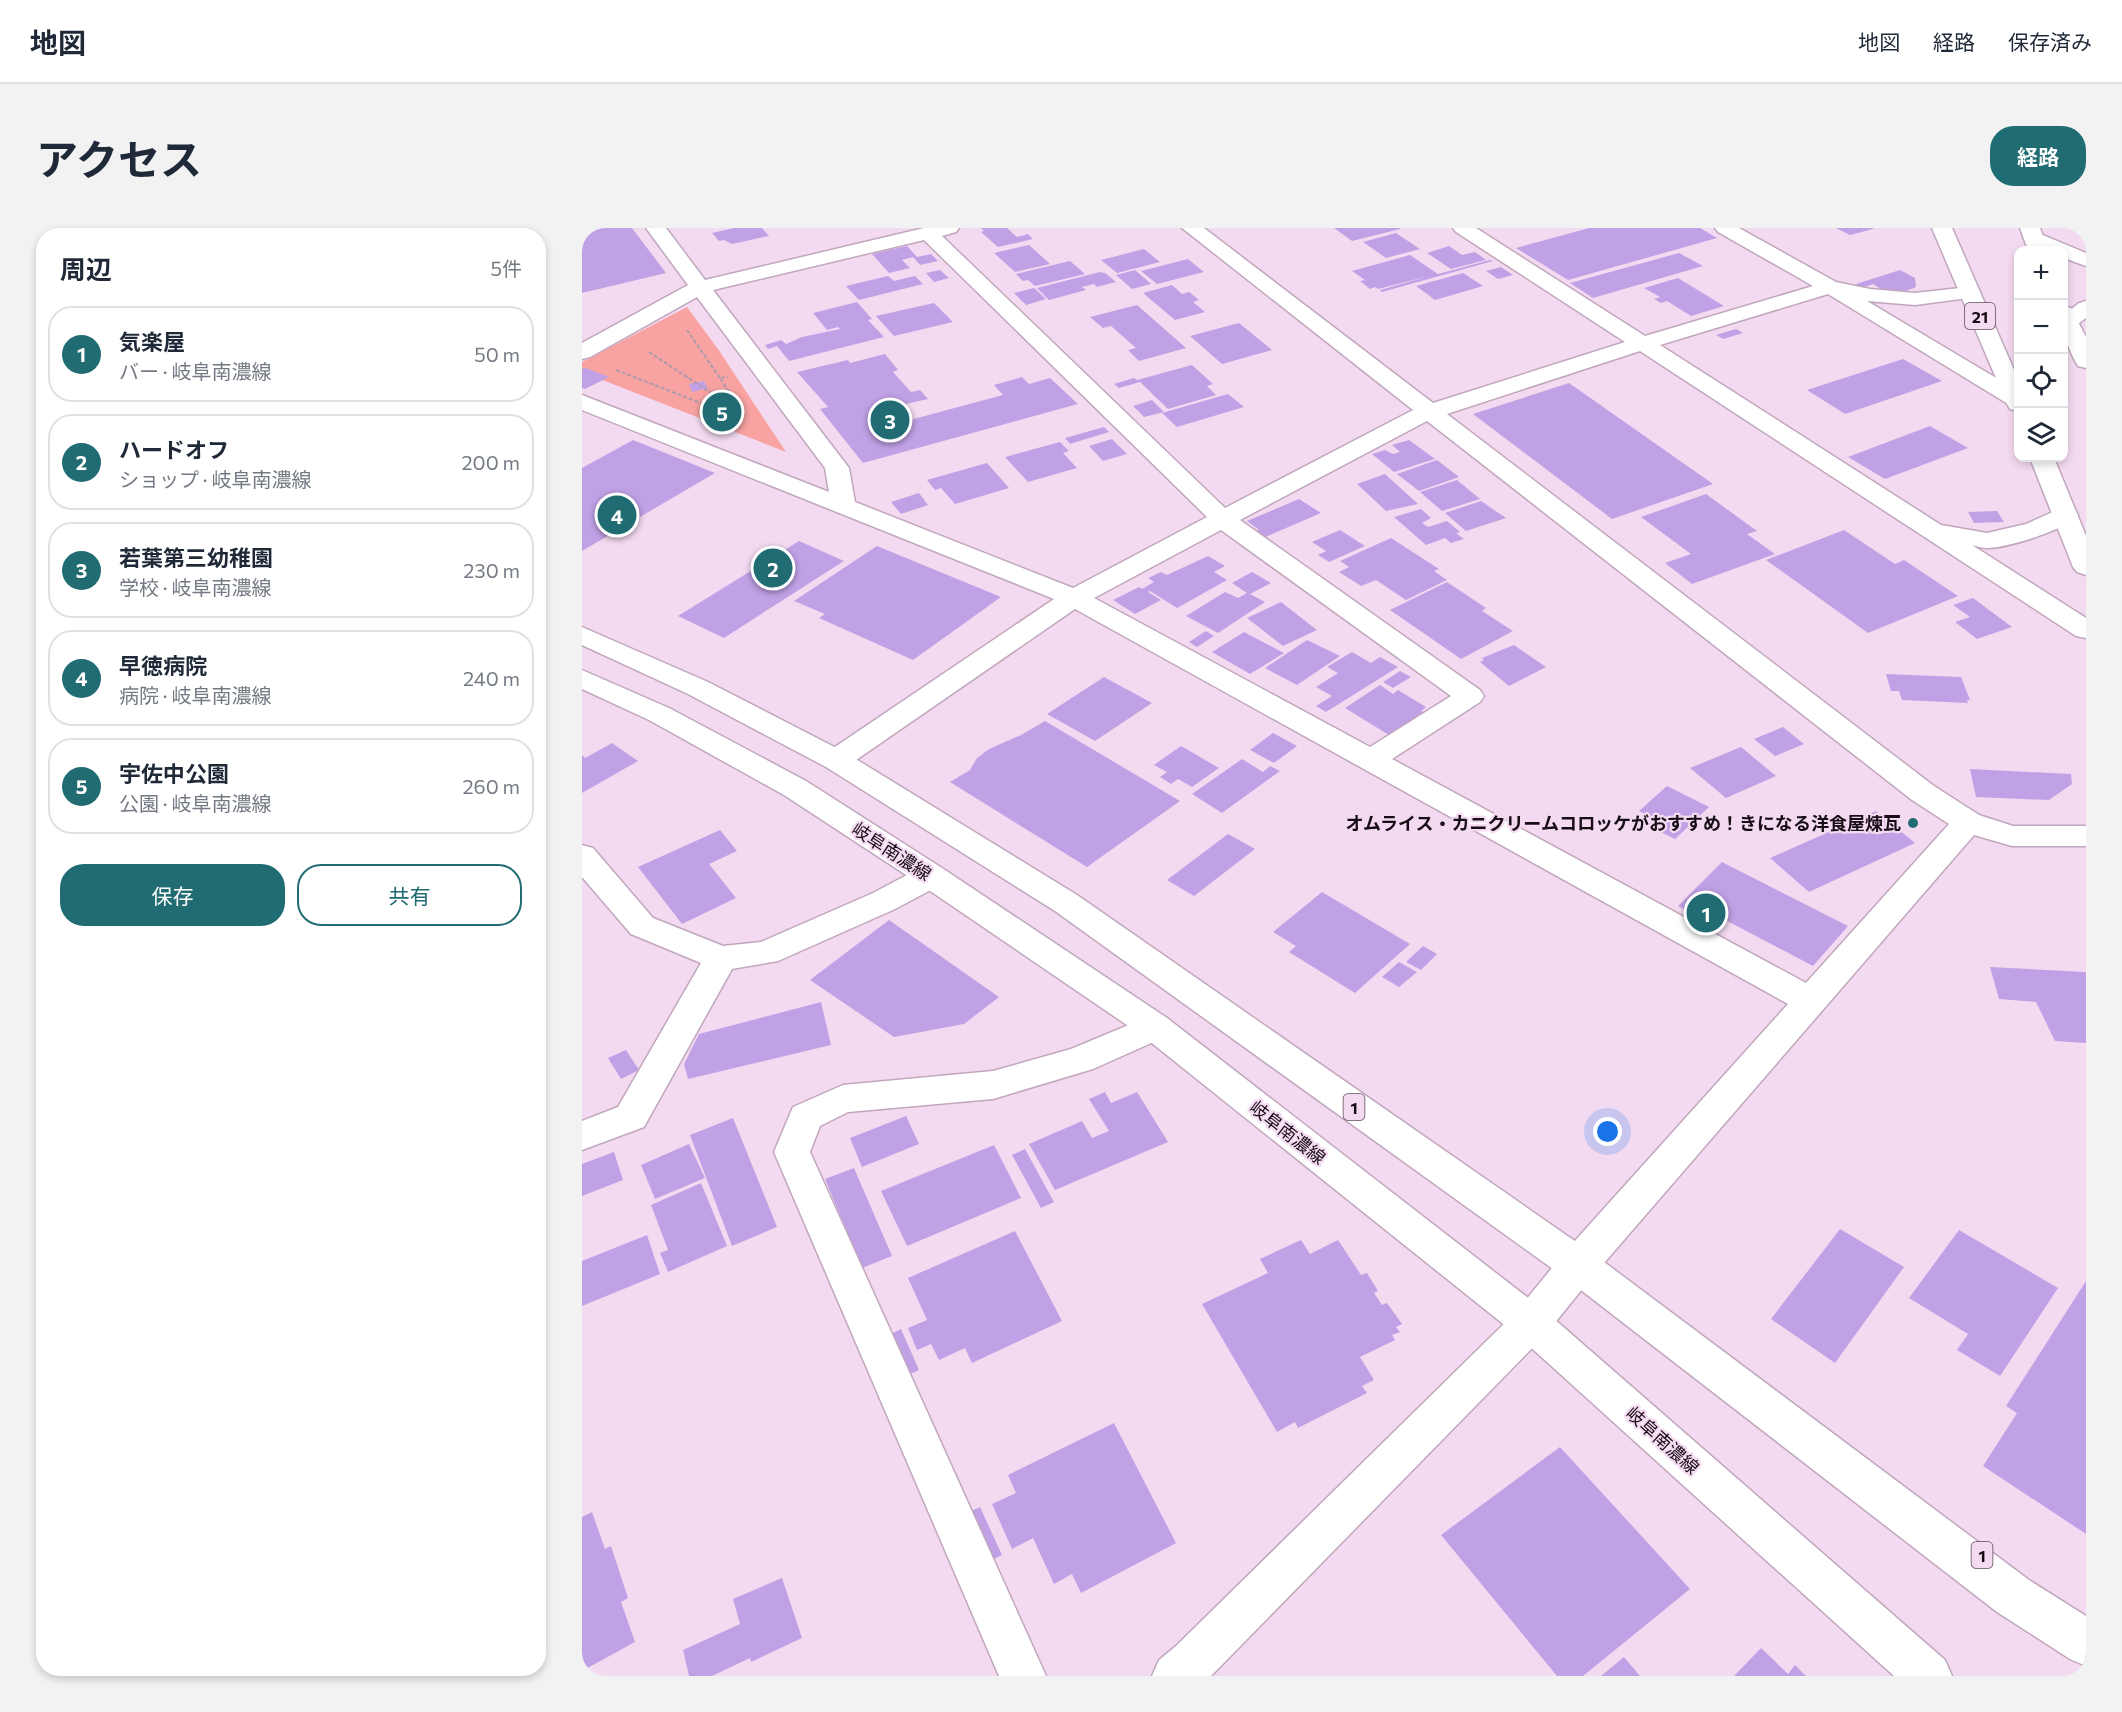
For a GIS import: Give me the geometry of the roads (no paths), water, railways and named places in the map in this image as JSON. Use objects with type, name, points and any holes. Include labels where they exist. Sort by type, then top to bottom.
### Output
[{"type":"main road","points":[[656,228],[837,468],[844,507]]},
{"type":"main road","points":[[1192,228],[1923,793],[1968,822],[2012,836],[2086,837]]},
{"type":"main road","points":[[1463,228],[2086,630]]},
{"type":"main road","points":[[1725,228],[1830,287],[2014,399]]},
{"type":"main road","name":"21","points":[[1941,228],[2014,392]]},
{"type":"main road","points":[[582,352],[700,287],[939,230],[1224,520],[1470,696],[1371,760]]},
{"type":"main road","points":[[2034,238],[2086,260]]},
{"type":"main road","points":[[836,760],[1074,598],[1403,423],[1429,412],[1641,344],[1830,287],[1870,295],[1915,299],[1969,293]]},
{"type":"main road","points":[[2068,316],[2086,307]]},
{"type":"main road","points":[[2068,321],[2086,360]]},
{"type":"main road","points":[[582,402],[1074,598],[1809,1000]]},
{"type":"main road","points":[[2044,462],[2086,567]]},
{"type":"main road","points":[[1926,528],[1987,541],[2034,530],[2066,515]]},
{"type":"main road","name":"1","points":[[582,635],[698,688],[836,760],[1066,903],[1578,1265],[2013,1596],[2086,1643]]},
{"type":"main road","name":"岐阜南濃線","points":[[582,678],[659,714],[795,788],[931,876],[1155,1027],[1531,1323],[1929,1676]]},
{"type":"main road","points":[[1190,1671],[1531,1323],[1578,1265],[1809,1000],[1968,822]]},
{"type":"main road","points":[[582,856],[642,926],[721,958],[766,953],[884,901],[931,876]]},
{"type":"main road","points":[[582,1136],[631,1117],[721,958]]},
{"type":"main road","points":[[1023,1676],[792,1152],[806,1117],[843,1100],[993,1085],[1081,1060],[1155,1027]]},
{"type":"main road","name":"1","points":[[1879,1493],[2086,1617]]},
{"type":"place","name":"宇佐中公園","points":[[722,412]]},
{"type":"place","name":"若葉第三幼稚園","points":[[890,420]]},
{"type":"place","name":"早徳病院","points":[[617,515]]},
{"type":"place","name":"ハードオフ","points":[[773,568]]},
{"type":"place","name":"オムライス・カニクリームコロッケがおすすめ！きになる洋食屋煉瓦","points":[[1913,823]]},
{"type":"place","name":"気楽屋","points":[[1706,913]]}]
